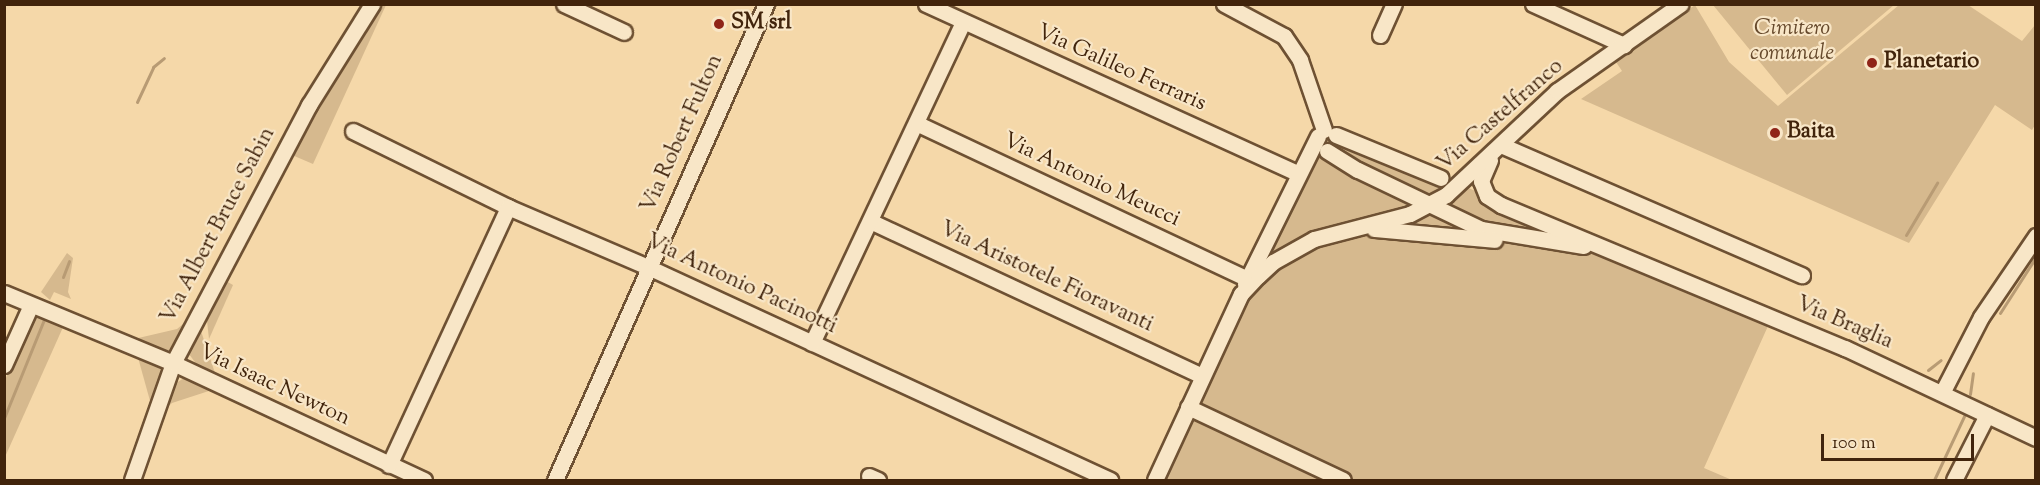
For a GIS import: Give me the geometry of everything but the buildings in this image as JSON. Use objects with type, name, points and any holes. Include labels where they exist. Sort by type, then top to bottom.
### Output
[{"type":"street","name":"Via Albert Bruce Sabin","points":[[132,480],[173,363],[309,105],[372,4]]},
{"type":"street","points":[[564,4],[624,32]]},
{"type":"street","name":"Via Robert Fulton","points":[[555,480],[766,4]]},
{"type":"street","name":"Via Galileo Ferraris","points":[[926,4],[1297,173]]},
{"type":"street","points":[[1224,4],[1241,9],[1284,36],[1294,49],[1329,139],[1441,178]]},
{"type":"street","points":[[1380,35],[1394,4]]},
{"type":"street","points":[[1533,4],[1624,45]]},
{"type":"street","name":"Via Castelfranco","points":[[1241,294],[1273,262],[1314,239],[1428,206],[1499,148],[1557,91],[1681,4]]},
{"type":"street","points":[[812,343],[963,22]]},
{"type":"street","name":"Via Antonio Meucci","points":[[916,123],[1247,279]]},
{"type":"street","name":"Via Antonio Pacinotti","points":[[352,131],[508,207],[648,267],[1110,480]]},
{"type":"street","name":"Via Castelfranco","points":[[1155,480],[1297,173],[1329,139]]},
{"type":"street","name":"Via Braglia","points":[[1329,139],[1379,181],[1428,206],[1495,233],[1587,246],[1630,259]]},
{"type":"street","points":[[1499,148],[1802,275]]},
{"type":"street","name":"Via Braglia","points":[[1499,148],[1481,181],[1487,196],[1943,391],[2036,438]]},
{"type":"street","points":[[389,465],[508,207]]},
{"type":"street","name":"Via Aristotele Fioravanti","points":[[870,221],[1202,376]]},
{"type":"street","name":"Via Castelfranco","points":[[1337,232],[1396,230],[1455,235],[1630,259]]},
{"type":"street","points":[[1943,391],[1981,317],[2034,242]]},
{"type":"street","name":"Via Isaac Newton","points":[[4,293],[173,363],[424,480]]},
{"type":"street","points":[[4,365],[31,305]]},
{"type":"street","points":[[1188,407],[1343,480]]},
{"type":"street","points":[[1954,480],[1987,415]]},
{"type":"green space","points":[[381,5],[386,5],[313,164],[292,155]]},
{"type":"green space","points":[[1695,5],[1729,62],[1778,106],[1899,5],[1968,5],[2022,41],[2035,25],[2035,125],[2032,130],[1995,105],[1909,243],[1581,99],[1622,71],[1616,62]]},
{"type":"green space","name":"Cimitero comunale","points":[[1713,5],[1894,5],[1787,95]]},
{"type":"green space","points":[[1317,125],[1773,315],[1704,468],[1732,480],[1154,480]]},
{"type":"green space","points":[[67,253],[73,258],[68,292],[71,299],[54,292],[50,300],[41,292]]},
{"type":"green space","points":[[226,281],[233,285],[209,339],[207,321]]},
{"type":"green space","points":[[34,311],[64,325],[5,457],[5,380]]},
{"type":"green space","points":[[188,320],[173,349],[167,351],[134,339],[177,329]]},
{"type":"green space","points":[[201,322],[201,331],[215,373],[197,365],[189,354]]},
{"type":"green space","points":[[137,354],[155,361],[161,370],[152,408]]},
{"type":"green space","points":[[184,378],[215,389],[172,403],[163,411],[173,385]]},
{"type":"waterway","points":[[137,102],[153,67],[164,58]]},
{"type":"waterway","points":[[1906,235],[1937,183]]},
{"type":"waterway","points":[[2032,231],[2036,225]]},
{"type":"waterway","points":[[2000,313],[2036,257]]},
{"type":"waterway","points":[[63,277],[69,261]]},
{"type":"waterway","points":[[1972,316],[1980,306]]},
{"type":"waterway","points":[[4,418],[45,317]]},
{"type":"waterway","points":[[1928,370],[1941,360]]},
{"type":"waterway","points":[[1970,394],[1973,373]]},
{"type":"waterway","points":[[1949,405],[1966,414]]},
{"type":"waterway","points":[[1934,480],[1966,412]]},
{"type":"place","name":"SM srl","points":[[719,24]]},
{"type":"place","name":"Planetario","points":[[1872,63]]},
{"type":"place","name":"Baita","points":[[1775,133]]}]
